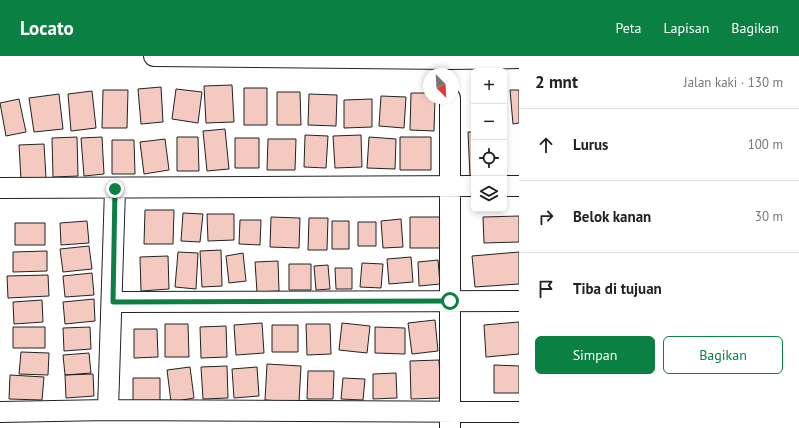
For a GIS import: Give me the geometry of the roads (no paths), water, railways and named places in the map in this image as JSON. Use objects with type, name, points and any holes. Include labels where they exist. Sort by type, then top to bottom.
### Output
[{"type":"street","points":[[154,56],[450,66],[519,58]]},
{"type":"street","points":[[450,104],[450,420]]},
{"type":"street","points":[[0,188],[115,189],[471,186]]},
{"type":"street","points":[[507,186],[519,186]]},
{"type":"street","points":[[108,410],[113,302],[115,189]]},
{"type":"street","points":[[113,302],[519,301]]},
{"type":"street","points":[[0,412],[108,410],[450,420],[519,412]]}]
